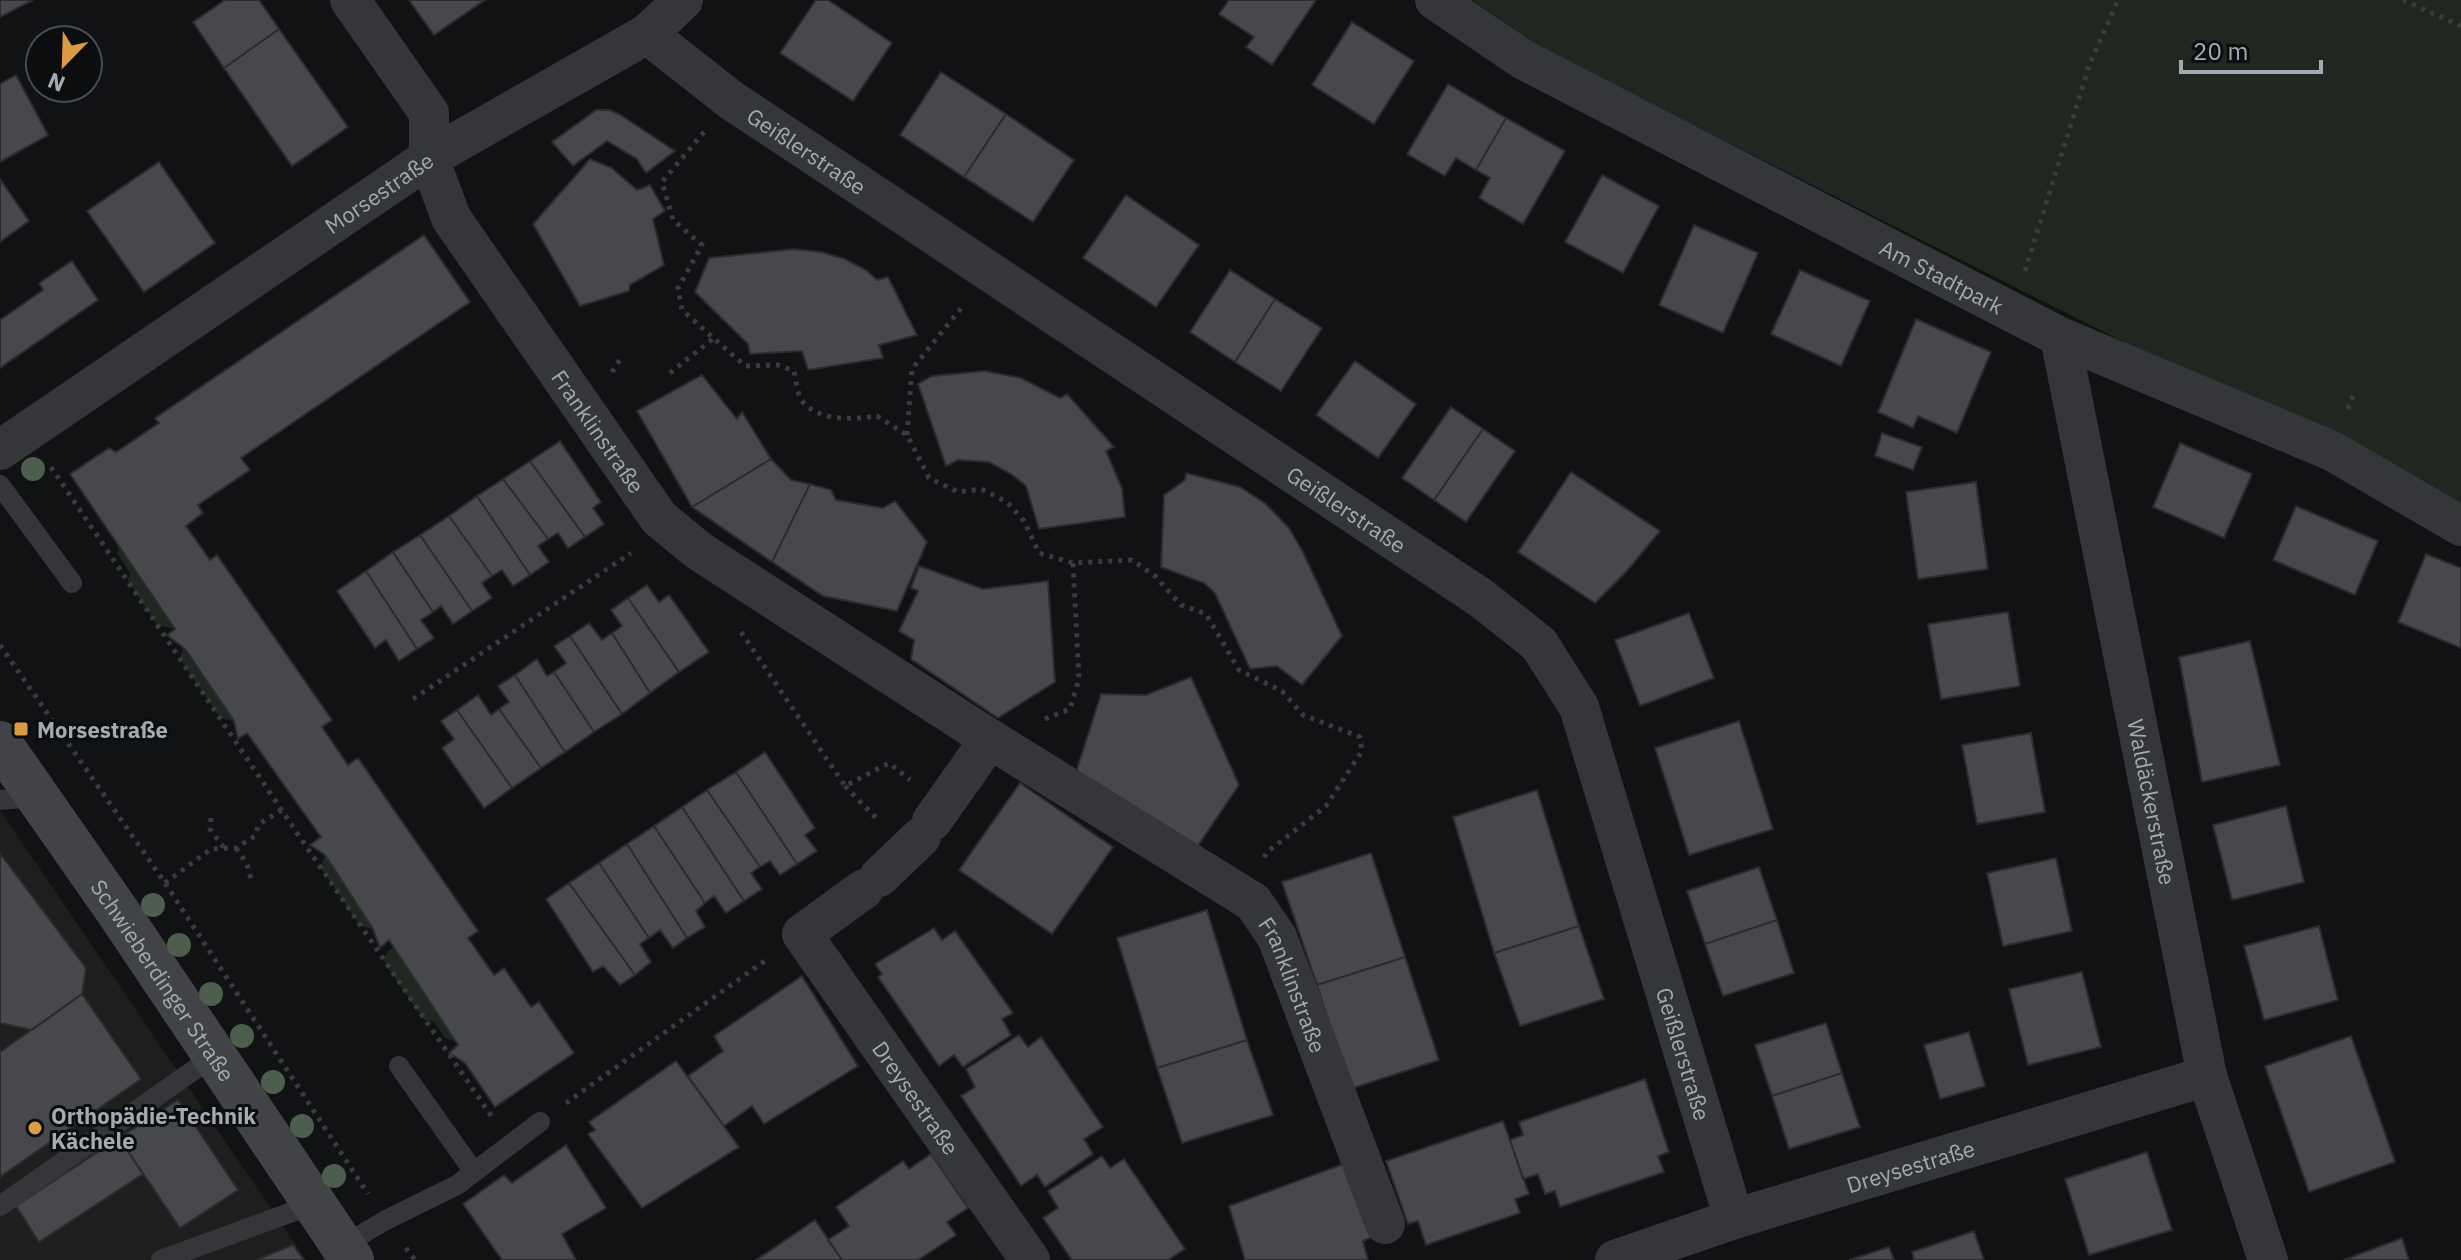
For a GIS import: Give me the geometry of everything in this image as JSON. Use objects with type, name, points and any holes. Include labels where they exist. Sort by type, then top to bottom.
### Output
[{"type":"main road","name":"Schwieberdinger Straße","points":[[0,743],[18,798],[214,1056],[347,1253]]},
{"type":"street","name":"Franklinstraße","points":[[350,0],[429,113],[429,158],[451,218],[650,506],[670,527],[699,551],[992,740],[1253,902],[1277,937],[1385,1224]]},
{"type":"street","name":"Morsestraße","points":[[14,441],[429,158],[647,34],[683,0]]},
{"type":"street","name":"Am Stadtpark","points":[[1435,0],[1524,60],[2060,337],[2332,451],[2461,526]]},
{"type":"street","name":"Geißlerstraße","points":[[647,34],[731,100],[1481,598],[1539,644],[1579,707],[1734,1219]]},
{"type":"street","name":"Waldäckerstraße","points":[[2060,337],[2207,1076],[2268,1260]]},
{"type":"street","points":[[802,934],[871,883],[932,821],[992,740]]},
{"type":"street","name":"Dreysestraße","points":[[802,934],[1030,1260]]},
{"type":"street","name":"Dreysestraße","points":[[1615,1260],[1734,1219],[2207,1076]]},
{"type":"lane","points":[[0,485],[72,583]]},
{"type":"lane","points":[[0,1206],[214,1056]]},
{"type":"lane","points":[[399,1066],[474,1172]]},
{"type":"lane","points":[[347,1253],[386,1220],[457,1185],[540,1122]]},
{"type":"lane","points":[[161,1260],[314,1204]]},
{"type":"path","points":[[2012,312],[2090,63],[2118,0]]},
{"type":"path","points":[[2403,0],[2461,26]]},
{"type":"path","points":[[731,100],[662,182],[673,220],[702,245],[678,288],[682,310],[745,366],[778,365],[794,371],[801,400],[814,411],[852,420],[877,416],[907,435],[929,478],[958,492],[981,489],[1007,502],[1024,521],[1039,553],[1073,563],[1132,560],[1155,576],[1181,605],[1206,614],[1239,670],[1282,691],[1303,715],[1360,737],[1362,751],[1326,806],[1266,853],[1253,902]]},
{"type":"path","points":[[907,435],[912,369],[966,302],[985,271]]},
{"type":"path","points":[[670,373],[714,338]]},
{"type":"path","points":[[14,441],[282,810],[469,1086]]},
{"type":"path","points":[[413,699],[670,527]]},
{"type":"path","points":[[992,740],[1070,709],[1079,679],[1073,563]]},
{"type":"path","points":[[741,577],[724,608],[845,786],[889,763],[932,821]]},
{"type":"path","points":[[0,645],[165,883],[415,1260]]},
{"type":"path","points":[[165,883],[211,849],[236,848],[255,836],[259,824],[282,810]]},
{"type":"path","points":[[211,818],[210,829],[224,848]]},
{"type":"path","points":[[236,848],[247,864],[251,879]]},
{"type":"path","points":[[540,1122],[802,934]]},
{"type":"shaded area","points":[[1472,0],[2461,0],[2461,507],[2251,406],[1544,50]]},
{"type":"shaded area","points":[[119,548],[175,629],[157,625],[128,581],[130,573],[117,553]]},
{"type":"shaded area","points":[[183,648],[234,721],[220,718],[180,659]]},
{"type":"shaded area","points":[[0,810],[306,1260],[0,1260]]},
{"type":"shaded area","points":[[325,855],[373,929],[360,926],[321,868]]},
{"type":"shaded area","points":[[394,947],[455,1041],[445,1038],[434,1022],[424,1020],[384,962],[387,952]]},
{"type":"building","points":[[0,0],[33,0],[0,17]]},
{"type":"building","points":[[225,0],[259,0],[279,29],[224,68],[193,22]]},
{"type":"building","points":[[409,0],[485,0],[434,35]]},
{"type":"building","points":[[816,0],[828,0],[892,43],[853,101],[780,53]]},
{"type":"building","points":[[1229,0],[1316,0],[1272,65],[1246,47],[1254,37],[1219,14]]},
{"type":"building","points":[[1352,22],[1414,61],[1374,124],[1312,85]]},
{"type":"building","points":[[279,29],[348,127],[292,166],[224,68]]},
{"type":"building","points":[[941,72],[1006,114],[964,177],[900,135]]},
{"type":"building","points":[[16,75],[24,90],[24,104],[31,104],[48,135],[0,162],[0,84]]},
{"type":"building","points":[[1448,84],[1506,118],[1476,170],[1456,158],[1445,176],[1407,154]]},
{"type":"building","points":[[596,110],[619,114],[675,151],[646,173],[637,159],[607,141],[573,166],[552,142]]},
{"type":"building","points":[[1006,114],[1074,160],[1033,222],[964,177]]},
{"type":"building","points":[[1506,118],[1565,151],[1523,224],[1479,198],[1490,178],[1476,170]]},
{"type":"building","points":[[590,159],[612,168],[637,190],[650,185],[665,211],[653,219],[664,265],[630,285],[629,291],[580,306],[533,224]]},
{"type":"building","points":[[159,162],[215,243],[144,292],[87,211]]},
{"type":"building","points":[[1602,175],[1659,206],[1623,273],[1565,242]]},
{"type":"building","points":[[0,179],[29,221],[0,242]]},
{"type":"building","points":[[1126,195],[1199,245],[1156,307],[1083,258]]},
{"type":"building","points":[[1694,225],[1758,253],[1723,333],[1659,305]]},
{"type":"building","points":[[424,235],[470,302],[241,458],[250,470],[198,505],[203,513],[186,526],[210,560],[217,555],[332,720],[322,727],[348,765],[358,758],[478,931],[468,938],[494,975],[504,968],[531,1007],[539,1002],[574,1053],[495,1107],[465,1063],[449,1053],[458,1045],[389,940],[380,948],[373,929],[325,855],[310,845],[321,837],[247,733],[238,739],[234,721],[185,649],[167,635],[175,629],[70,474],[109,448],[116,452],[159,423],[155,418]]},
{"type":"building","points":[[794,249],[845,259],[877,280],[888,277],[917,335],[879,345],[883,358],[808,370],[802,351],[750,354],[748,344],[695,292],[709,258]]},
{"type":"building","points":[[72,261],[98,300],[0,368],[0,320],[43,290],[39,283]]},
{"type":"building","points":[[1230,270],[1275,299],[1235,362],[1190,332]]},
{"type":"building","points":[[1800,270],[1870,301],[1841,366],[1771,334]]},
{"type":"building","points":[[1275,299],[1322,328],[1281,391],[1235,362]]},
{"type":"building","points":[[1916,319],[1991,352],[1957,433],[1918,416],[1913,428],[1878,412]]},
{"type":"building","points":[[1355,361],[1416,404],[1378,458],[1316,415]]},
{"type":"building","points":[[985,371],[1021,378],[1060,398],[1067,394],[1114,447],[1106,451],[1122,488],[1125,517],[1039,529],[1026,486],[1011,474],[989,462],[958,460],[946,466],[918,384],[932,376]]},
{"type":"building","points":[[702,375],[737,419],[742,412],[771,459],[692,507],[637,411]]},
{"type":"building","points":[[1451,407],[1483,429],[1434,500],[1402,478]]},
{"type":"building","points":[[1483,429],[1515,451],[1466,522],[1434,500]]},
{"type":"building","points":[[1882,433],[1922,447],[1913,470],[1875,456]]},
{"type":"building","points":[[560,441],[601,502],[593,508],[604,524],[585,537],[530,461]]},
{"type":"building","points":[[2180,443],[2252,474],[2224,538],[2153,507]]},
{"type":"building","points":[[771,459],[791,480],[810,484],[772,562],[692,507]]},
{"type":"building","points":[[530,461],[585,537],[568,548],[558,533],[548,539],[503,479]]},
{"type":"building","points":[[1571,472],[1660,531],[1595,603],[1518,552]]},
{"type":"building","points":[[1186,473],[1240,487],[1266,504],[1289,528],[1303,552],[1342,636],[1302,685],[1277,666],[1250,669],[1215,593],[1204,583],[1161,567],[1164,495],[1185,480]]},
{"type":"building","points":[[503,479],[548,539],[538,546],[549,562],[530,575],[477,496]]},
{"type":"building","points":[[1976,482],[1988,569],[1918,579],[1906,492]]},
{"type":"building","points":[[810,484],[831,490],[836,500],[883,508],[895,501],[927,542],[897,611],[823,596],[772,562]]},
{"type":"building","points":[[477,496],[530,575],[513,586],[502,570],[492,576],[449,516]]},
{"type":"building","points":[[2296,506],[2378,541],[2355,595],[2273,560]]},
{"type":"building","points":[[449,516],[492,576],[482,583],[492,598],[472,611],[420,535]]},
{"type":"building","points":[[420,535],[472,611],[453,624],[441,606],[433,612],[393,552]]},
{"type":"building","points":[[393,552],[433,612],[421,620],[434,638],[417,649],[366,571]]},
{"type":"building","points":[[2426,554],[2461,568],[2461,648],[2398,622]]},
{"type":"building","points":[[919,566],[983,589],[1048,581],[1055,682],[998,718],[911,659],[914,640],[899,631],[918,591],[911,588]]},
{"type":"building","points":[[366,571],[417,649],[399,661],[386,640],[375,648],[337,591]]},
{"type":"building","points":[[647,585],[659,602],[669,595],[709,652],[679,672],[628,598]]},
{"type":"building","points":[[628,598],[679,672],[650,693],[612,633],[622,626],[611,610]]},
{"type":"building","points":[[2008,612],[2020,686],[1941,699],[1928,624]]},
{"type":"building","points":[[1689,613],[1714,678],[1640,706],[1615,640]]},
{"type":"building","points":[[589,623],[602,640],[612,633],[650,693],[622,714],[570,636]]},
{"type":"building","points":[[570,636],[622,714],[594,732],[554,672],[566,663],[554,646]]},
{"type":"building","points":[[2250,641],[2280,765],[2202,782],[2179,657]]},
{"type":"building","points":[[537,659],[547,676],[554,672],[594,732],[565,752],[515,675]]},
{"type":"building","points":[[515,675],[565,752],[541,768],[499,709],[509,702],[498,686]]},
{"type":"building","points":[[1191,677],[1239,785],[1193,853],[1076,772],[1101,694],[1146,695]]},
{"type":"building","points":[[478,695],[491,715],[499,709],[541,768],[512,788],[457,710]]},
{"type":"building","points":[[457,710],[512,788],[484,808],[442,748],[454,739],[441,721]]},
{"type":"building","points":[[1739,721],[1773,829],[1689,855],[1655,748]]},
{"type":"building","points":[[2031,733],[2045,812],[1977,824],[1962,745]]},
{"type":"building","points":[[765,752],[815,828],[805,835],[817,851],[797,864],[736,772]]},
{"type":"building","points":[[736,772],[797,864],[780,875],[770,861],[760,867],[707,790]]},
{"type":"building","points":[[1020,783],[1113,847],[1052,934],[959,870]]},
{"type":"building","points":[[707,790],[760,867],[751,873],[762,889],[744,901],[682,807]]},
{"type":"building","points":[[1537,790],[1579,926],[1494,953],[1453,817]]},
{"type":"building","points":[[2286,806],[2304,882],[2232,900],[2213,825]]},
{"type":"building","points":[[682,807],[744,901],[726,913],[714,896],[705,903],[654,826]]},
{"type":"building","points":[[654,826],[705,903],[696,911],[705,927],[687,938],[627,844]]},
{"type":"building","points":[[627,844],[687,938],[673,948],[660,930],[649,938],[599,863]]},
{"type":"building","points":[[0,853],[86,968],[82,994],[32,1030],[0,1023]]},
{"type":"building","points":[[1371,853],[1405,957],[1317,985],[1282,882]]},
{"type":"building","points":[[2056,858],[2072,931],[2003,946],[1987,873]]},
{"type":"building","points":[[599,863],[649,938],[640,944],[651,962],[635,975],[569,883]]},
{"type":"building","points":[[1759,867],[1777,920],[1705,944],[1687,891]]},
{"type":"building","points":[[569,883],[635,975],[620,985],[603,966],[593,972],[546,899]]},
{"type":"building","points":[[1207,910],[1247,1040],[1157,1068],[1117,938]]},
{"type":"building","points":[[1777,920],[1794,973],[1723,996],[1705,944]]},
{"type":"building","points":[[1579,926],[1604,999],[1520,1026],[1494,953]]},
{"type":"building","points":[[2319,926],[2338,1000],[2264,1020],[2244,946]]},
{"type":"building","points":[[934,928],[942,940],[955,931],[1013,1013],[1002,1019],[1011,1035],[963,1067],[954,1055],[939,1066],[878,977],[882,974],[875,964]]},
{"type":"building","points":[[1405,957],[1439,1060],[1350,1089],[1317,985]]},
{"type":"building","points":[[2082,972],[2101,1047],[2028,1065],[2009,989]]},
{"type":"building","points":[[802,976],[858,1066],[764,1124],[752,1106],[724,1126],[688,1076],[723,1051],[714,1036]]},
{"type":"building","name":"Orthopädie-Technik Kächele","points":[[82,994],[141,1079],[0,1177],[0,1052]]},
{"type":"building","points":[[1826,1023],[1842,1073],[1772,1096],[1755,1045]]},
{"type":"building","points":[[1969,1032],[1985,1086],[1940,1099],[1924,1045]]},
{"type":"building","points":[[1019,1035],[1028,1047],[1041,1037],[1103,1127],[1084,1139],[1093,1154],[1045,1187],[1037,1175],[1021,1186],[961,1096],[975,1087],[966,1069]]},
{"type":"building","points":[[2351,1036],[2395,1162],[2309,1192],[2265,1066]]},
{"type":"building","points":[[1247,1040],[1273,1115],[1182,1143],[1157,1068]]},
{"type":"building","points":[[676,1061],[739,1147],[642,1208],[588,1134],[595,1130],[589,1122]]},
{"type":"building","points":[[1842,1073],[1860,1127],[1789,1149],[1772,1096]]},
{"type":"building","points":[[1645,1079],[1669,1152],[1658,1156],[1664,1172],[1560,1207],[1555,1191],[1545,1194],[1538,1174],[1523,1179],[1510,1140],[1523,1135],[1519,1122]]},
{"type":"building","points":[[178,1100],[238,1190],[180,1228],[119,1138]]},
{"type":"building","points":[[1503,1121],[1529,1194],[1515,1199],[1520,1213],[1426,1245],[1418,1221],[1408,1224],[1386,1161]]},
{"type":"building","points":[[119,1138],[143,1174],[39,1242],[16,1206]]},
{"type":"building","points":[[566,1145],[606,1208],[562,1234],[576,1260],[502,1260],[463,1204],[504,1175],[512,1183]]},
{"type":"building","points":[[2147,1152],[2172,1230],[2089,1255],[2065,1179]]},
{"type":"building","points":[[931,1154],[968,1208],[947,1222],[956,1235],[918,1260],[842,1260],[828,1240],[849,1226],[836,1207],[903,1161],[909,1169]]},
{"type":"building","points":[[1102,1156],[1110,1168],[1124,1159],[1185,1249],[1168,1260],[1072,1260],[1043,1218],[1058,1208],[1048,1191]]},
{"type":"building","points":[[1349,1162],[1375,1236],[1363,1241],[1368,1260],[1245,1260],[1229,1206]]},
{"type":"building","points":[[815,1220],[842,1260],[756,1260]]},
{"type":"building","points":[[1974,1231],[1984,1260],[1914,1260],[1912,1252]]},
{"type":"building","points":[[2402,1238],[2409,1260],[2344,1260]]},
{"type":"building","points":[[293,1245],[304,1260],[256,1260]]},
{"type":"building","points":[[1889,1247],[1894,1260],[1849,1260]]},
{"type":"place","name":"Morsestraße","points":[[21,729]]},
{"type":"place","name":"Orthopädie-Technik Kächele","points":[[35,1128]]}]
